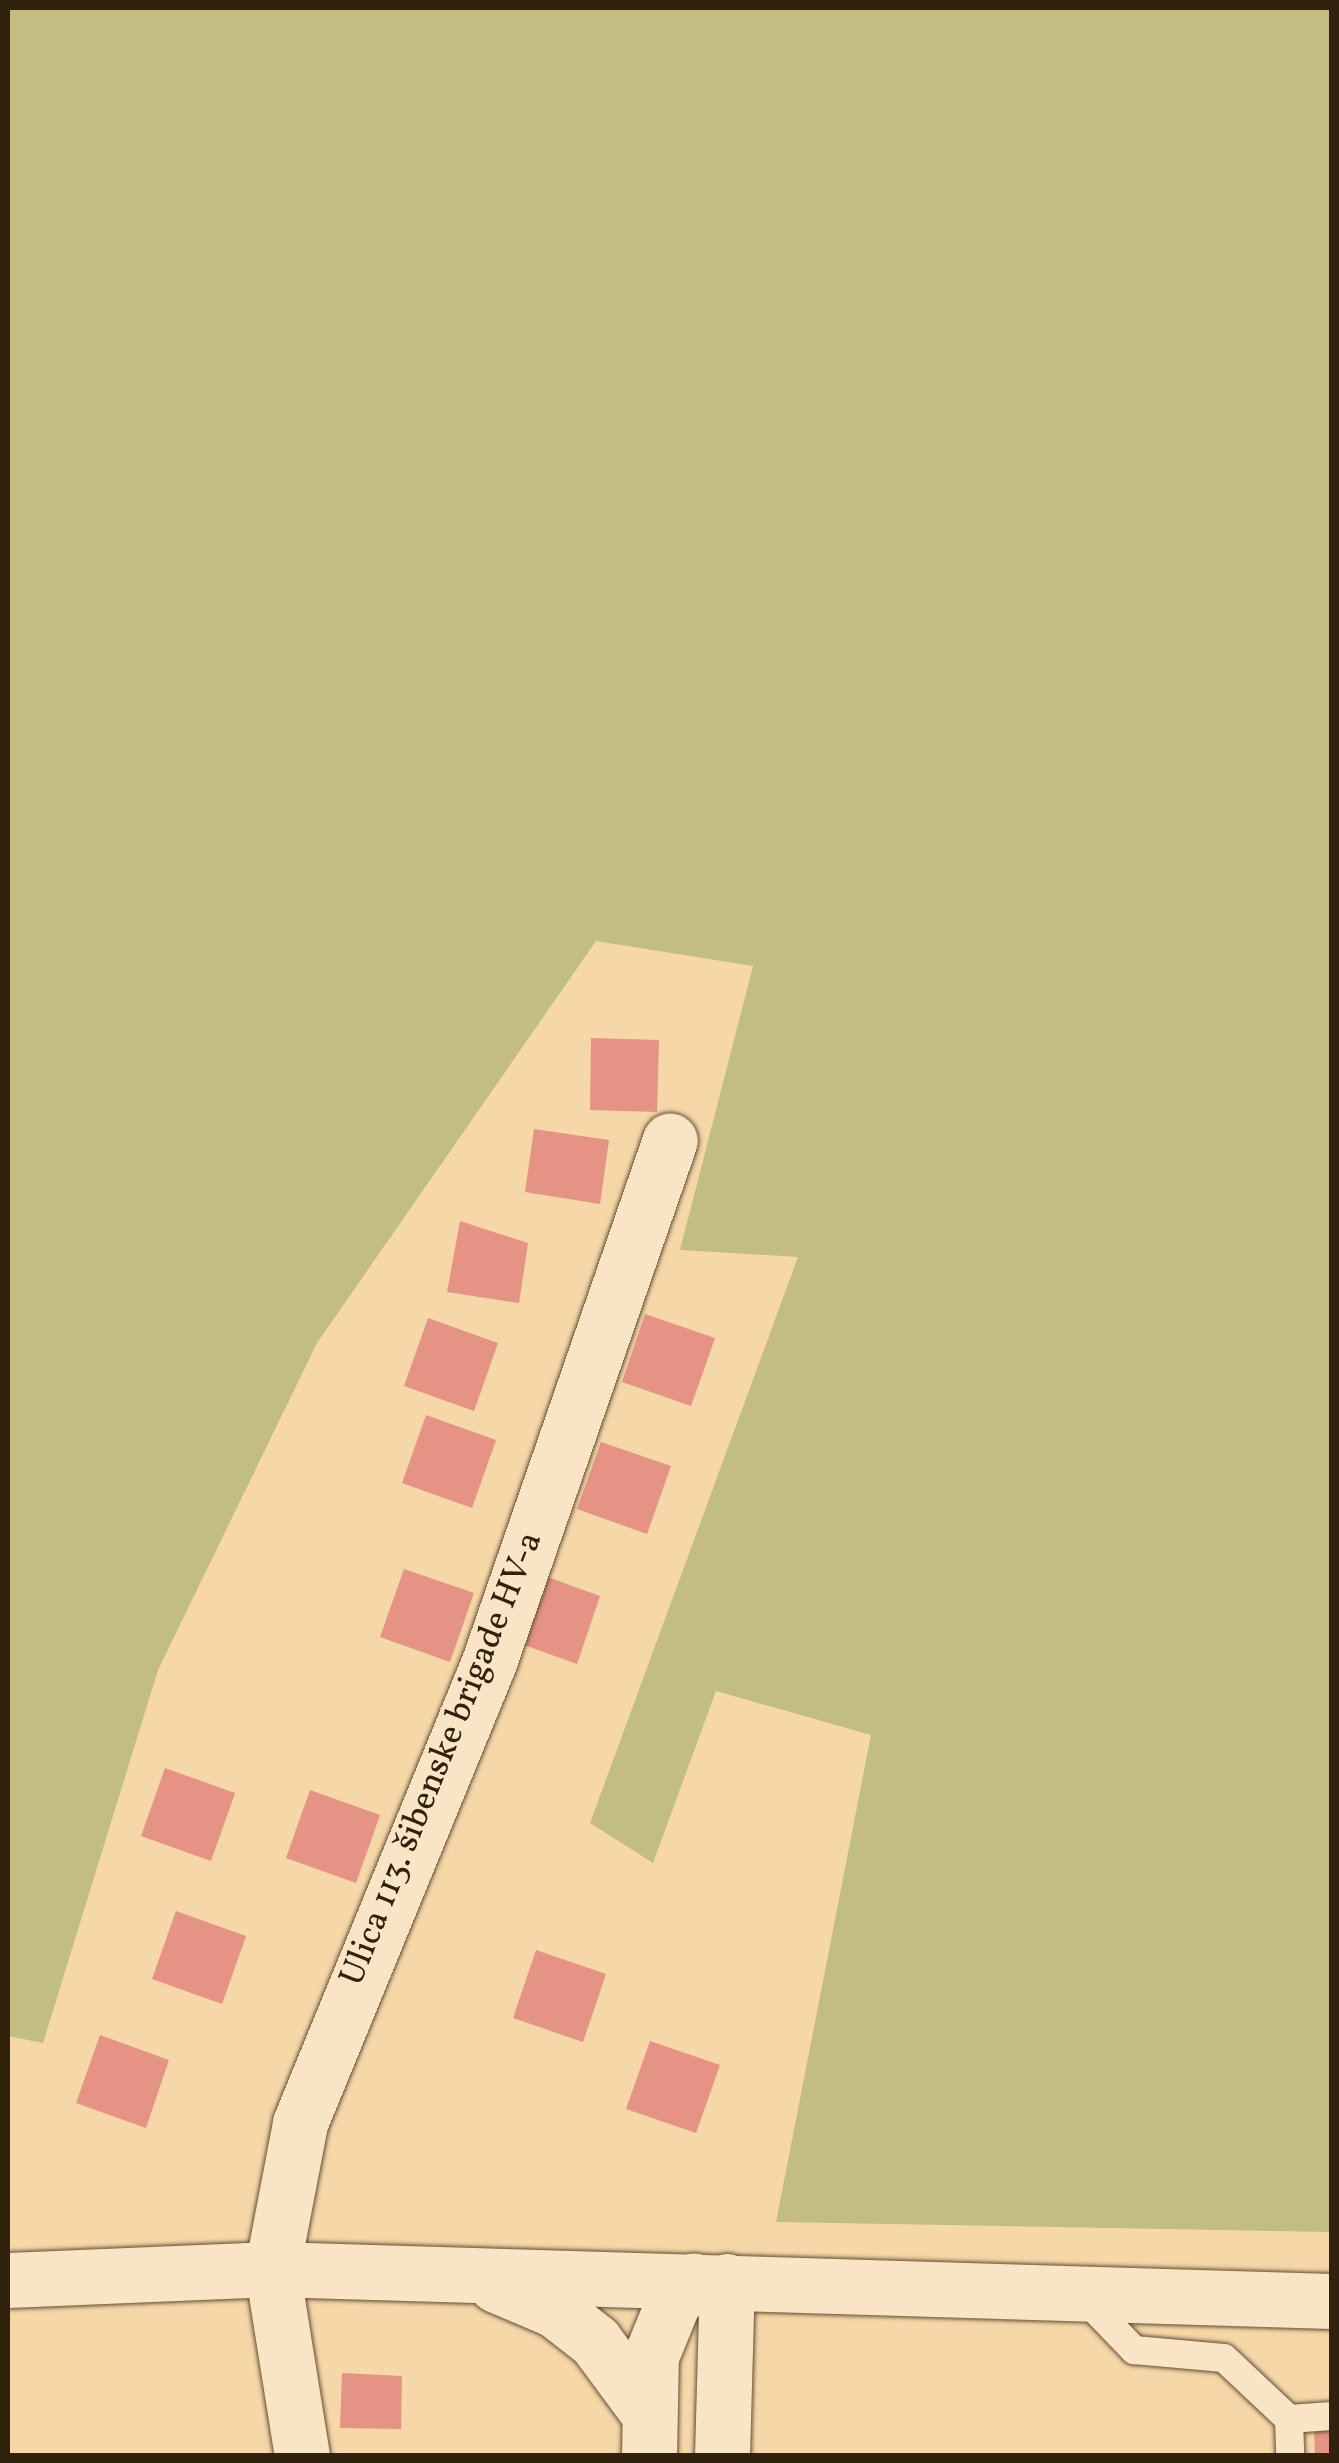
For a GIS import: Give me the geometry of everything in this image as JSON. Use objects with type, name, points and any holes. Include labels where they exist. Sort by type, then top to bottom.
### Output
[{"type":"main road","name":"Ulica 113. šibenske brigade HV-a","points":[[302,2456],[272,2269],[300,2123],[489,1662],[670,1140]]},
{"type":"main road","points":[[8,2280],[272,2269],[1332,2302]]},
{"type":"main road","points":[[464,2274],[556,2310],[622,2370],[648,2433]]},
{"type":"main road","points":[[648,2433],[660,2330],[710,2280]]},
{"type":"main road","points":[[710,2280],[722,2456]]},
{"type":"lane","points":[[1082,2296],[1134,2350],[1224,2358],[1289,2418],[1332,2416]]},
{"type":"lane","points":[[1289,2418],[1290,2456]]},
{"type":"shaded area","points":[[8,8],[1331,8],[1331,2232],[776,2222],[871,1735],[716,1691],[653,1863],[590,1823],[798,1257],[680,1250],[753,966],[596,941],[317,1343],[158,1670],[43,2043],[8,2036]]},
{"type":"building","points":[[591,1038],[659,1040],[657,1112],[590,1110]]},
{"type":"building","points":[[534,1129],[609,1140],[600,1204],[525,1192]]},
{"type":"building","points":[[460,1221],[528,1243],[519,1303],[447,1292]]},
{"type":"building","points":[[645,1314],[715,1338],[691,1406],[622,1382]]},
{"type":"building","points":[[428,1318],[498,1343],[474,1411],[404,1386]]},
{"type":"building","points":[[426,1415],[496,1440],[472,1508],[402,1483]]},
{"type":"building","points":[[601,1442],[671,1466],[647,1534],[577,1509]]},
{"type":"building","points":[[404,1569],[474,1593],[450,1662],[380,1637]]},
{"type":"building","points":[[531,1571],[600,1596],[577,1664],[507,1639]]},
{"type":"building","points":[[165,1768],[235,1793],[211,1861],[141,1836]]},
{"type":"building","points":[[310,1790],[380,1815],[356,1883],[286,1858]]},
{"type":"building","points":[[176,1911],[246,1936],[222,2004],[152,1979]]},
{"type":"building","points":[[536,1950],[606,1974],[583,2042],[513,2018]]},
{"type":"building","points":[[100,2035],[169,2060],[146,2128],[76,2103]]},
{"type":"building","points":[[650,2041],[720,2065],[696,2133],[626,2109]]},
{"type":"building","points":[[342,2373],[402,2376],[401,2429],[340,2428]]},
{"type":"building","points":[[1332,2404],[1332,2456],[1315,2456],[1313,2405]]}]
